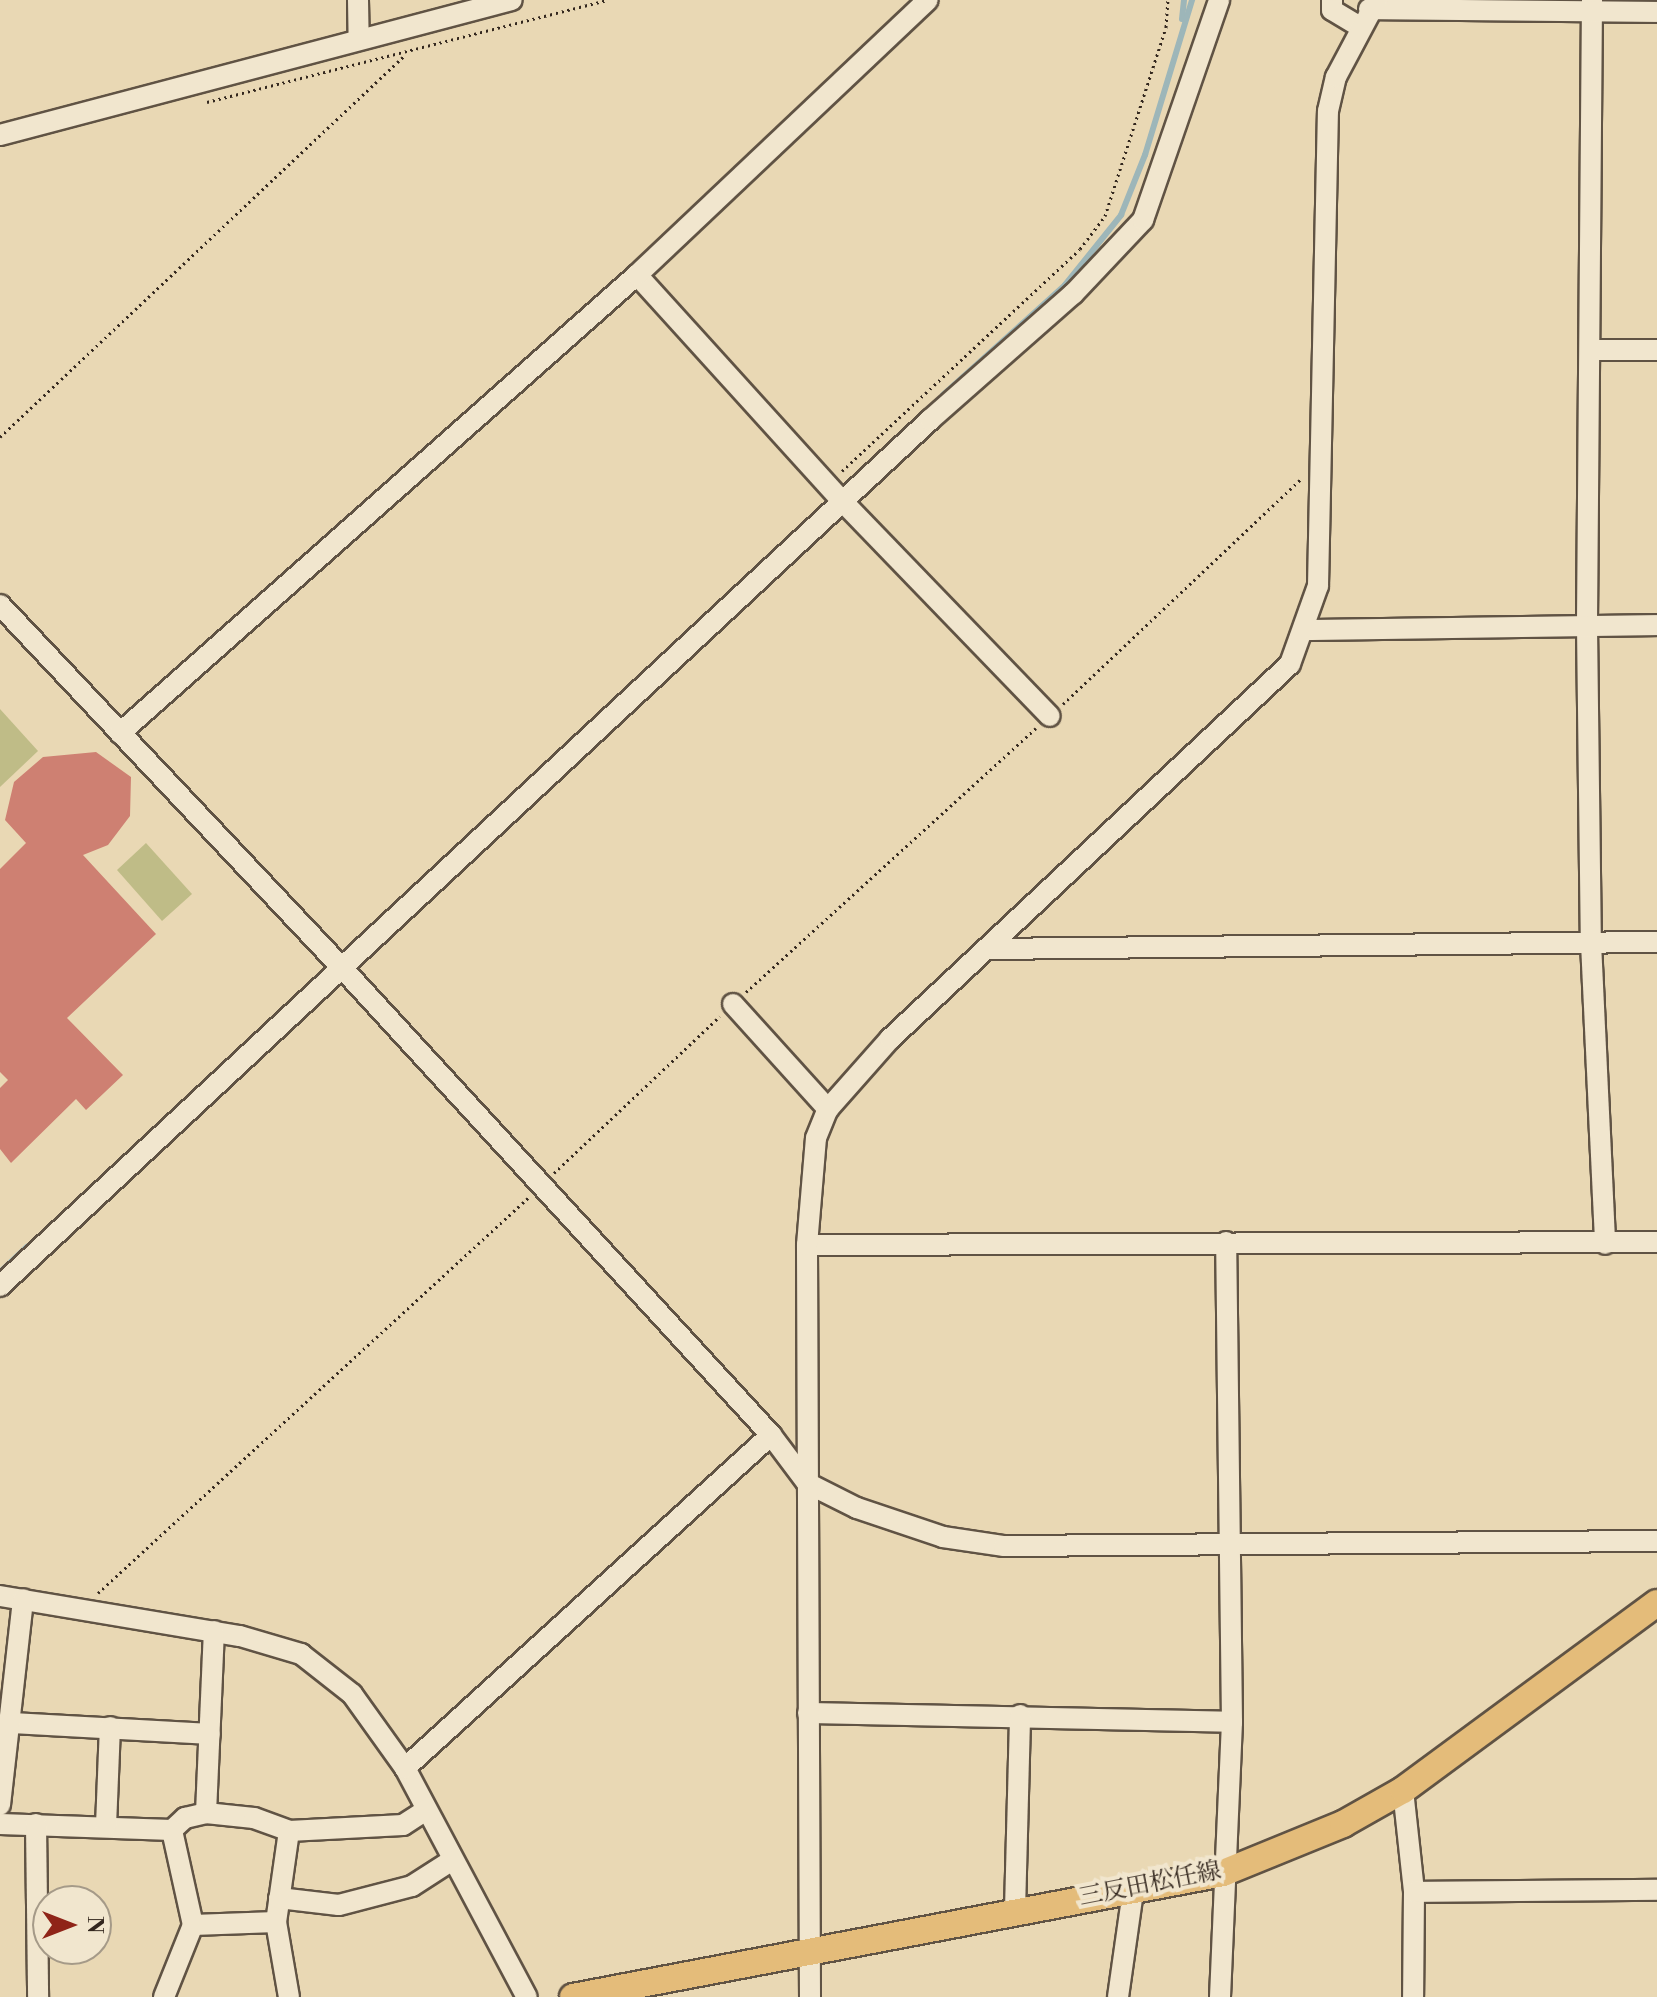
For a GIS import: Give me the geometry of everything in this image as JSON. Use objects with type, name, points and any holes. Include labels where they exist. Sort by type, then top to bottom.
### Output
[{"type":"main road","name":"三反田松任線","points":[[573,1997],[1015,1910],[1223,1873],[1343,1824],[1403,1790],[1657,1603]]},
{"type":"street","points":[[358,0],[359,39]]},
{"type":"street","points":[[0,135],[512,0]]},
{"type":"street","points":[[120,733],[637,275],[928,0]]},
{"type":"street","points":[[0,1286],[344,970],[837,495],[1073,294],[1143,220],[1219,0]]},
{"type":"street","points":[[1332,0],[1332,10],[1369,12],[1592,6],[1657,12]]},
{"type":"street","points":[[1592,6],[1587,626],[1591,943],[1605,1244]]},
{"type":"street","points":[[810,1997],[807,1245],[809,1180],[816,1138],[828,1109],[872,1057],[1241,715],[1290,664],[1305,630],[1318,586],[1328,111],[1336,77],[1369,12]]},
{"type":"street","points":[[637,275],[837,495],[1050,716]]},
{"type":"street","points":[[1590,350],[1657,350]]},
{"type":"street","points":[[0,605],[344,970],[771,1435],[807,1483],[857,1508],[943,1537],[1004,1546],[1657,1541]]},
{"type":"street","points":[[1305,630],[1657,625]]},
{"type":"street","points":[[986,949],[1657,942]]},
{"type":"street","points":[[733,1004],[828,1109]]},
{"type":"street","points":[[1220,1997],[1223,1873],[1232,1722],[1226,1242]]},
{"type":"street","points":[[807,1245],[1657,1242]]},
{"type":"street","points":[[405,1768],[771,1435]]},
{"type":"street","points":[[0,1596],[83,1607],[214,1631],[301,1654],[352,1694],[405,1768],[451,1861],[527,1997]]},
{"type":"street","points":[[0,1805],[13,1723],[23,1599]]},
{"type":"street","points":[[206,1813],[214,1631]]},
{"type":"street","points":[[808,1713],[1020,1715],[1232,1722]]},
{"type":"street","points":[[1015,1910],[1020,1715]]},
{"type":"street","points":[[13,1723],[210,1734]]},
{"type":"street","points":[[106,1826],[110,1727]]},
{"type":"street","points":[[1403,1790],[1414,1892],[1413,1997]]},
{"type":"street","points":[[0,1824],[172,1830],[185,1818],[206,1813],[254,1818],[289,1831],[403,1825],[426,1810]]},
{"type":"street","points":[[36,1824],[38,1997]]},
{"type":"street","points":[[164,1997],[193,1925],[172,1830]]},
{"type":"street","points":[[289,1831],[276,1922],[289,1997]]},
{"type":"street","points":[[279,1898],[339,1905],[412,1886],[451,1861]]},
{"type":"street","points":[[1414,1892],[1657,1890]]},
{"type":"street","points":[[1118,1997],[1133,1891]]},
{"type":"street","points":[[193,1925],[276,1922]]},
{"type":"path","points":[[196,105],[607,0]]},
{"type":"path","points":[[837,495],[1080,249],[1105,216],[1166,27],[1168,0]]},
{"type":"path","points":[[0,437],[408,52]]},
{"type":"path","points":[[83,1607],[733,1004],[1050,716],[1319,462]]},
{"type":"shaded area","points":[[0,709],[38,751],[0,787]]},
{"type":"shaded area","points":[[146,843],[192,894],[162,921],[117,870]]},
{"type":"building","points":[[96,752],[131,777],[130,816],[108,845],[83,855],[156,934],[67,1018],[123,1075],[86,1110],[76,1099],[11,1163],[0,1149],[0,1088],[8,1080],[0,1072],[0,869],[26,843],[5,820],[14,782],[43,757]]},
{"type":"waterway","points":[[1182,19],[1184,0]]},
{"type":"waterway","points":[[943,395],[1065,285],[1121,215],[1145,155],[1192,0]]},
{"type":"waterway","points":[[0,1272],[27,1247]]}]
